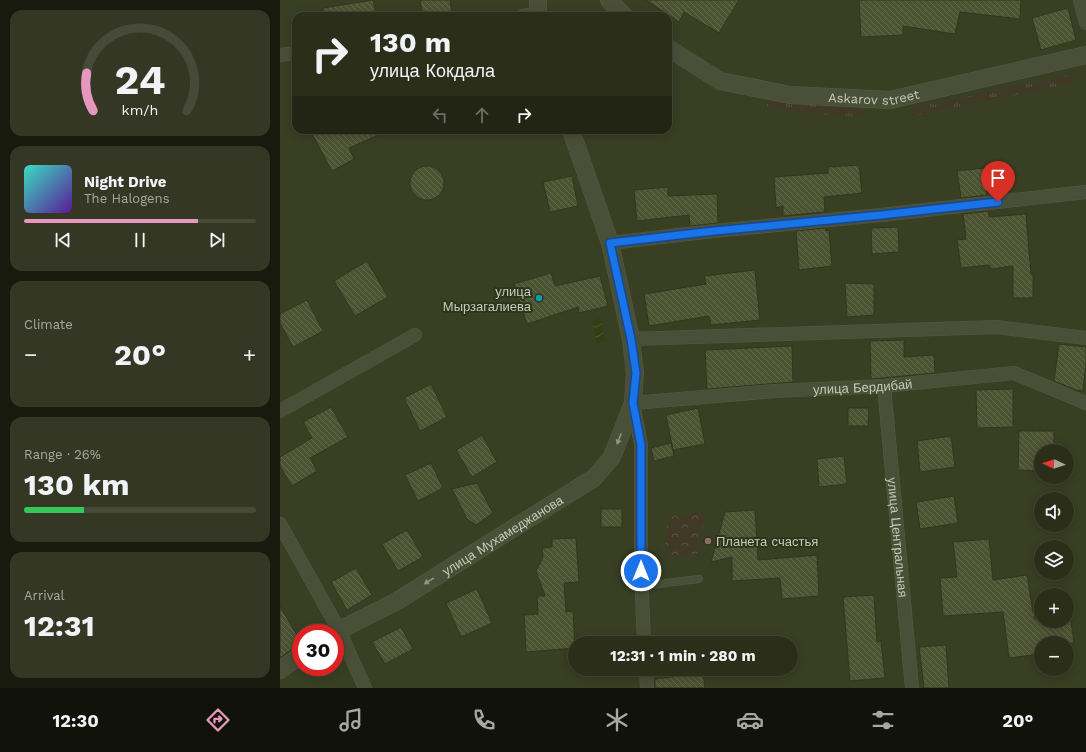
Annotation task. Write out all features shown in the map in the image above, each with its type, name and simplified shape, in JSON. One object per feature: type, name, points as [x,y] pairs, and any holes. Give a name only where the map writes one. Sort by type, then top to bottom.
[{"type":"street","points":[[609,0],[620,12]]},
{"type":"street","points":[[1080,0],[1086,23]]},
{"type":"street","name":"Askarov street","points":[[672,51],[720,81],[790,95],[890,100],[1086,55]]},
{"type":"street","points":[[280,55],[292,53]]},
{"type":"street","name":"улица Мухамеджанова","points":[[344,627],[397,601],[594,478],[612,457],[633,403],[636,373],[631,339],[610,243],[572,134]]},
{"type":"street","points":[[610,243],[1086,192]]},
{"type":"street","points":[[631,339],[996,327],[1086,338]]},
{"type":"street","points":[[280,411],[415,335]]},
{"type":"street","name":"улица Бердибай","points":[[633,403],[774,391],[884,386],[1014,373],[1086,403]]},
{"type":"street","name":"улица Центральная","points":[[884,386],[912,688]]},
{"type":"street","points":[[633,403],[641,445],[641,586],[644,636]]},
{"type":"street","points":[[280,524],[332,624]]},
{"type":"street","points":[[344,647],[365,688]]},
{"type":"street","points":[[280,670],[292,661]]},
{"type":"street","points":[[646,676],[647,688]]},
{"type":"lane","points":[[641,586],[699,579]]},
{"type":"green space","points":[[1073,75],[1074,83],[912,116],[911,108]]},
{"type":"green space","points":[[768,99],[864,110],[863,117],[814,114],[767,106]]},
{"type":"green space","points":[[705,513],[705,522],[699,533],[697,554],[665,556],[667,520],[669,517]]},
{"type":"water","points":[[601,318],[605,341],[596,343],[592,321]]},
{"type":"building","points":[[373,0],[375,12],[323,12],[323,8]]},
{"type":"building","points":[[420,0],[450,0],[452,12],[422,12]]},
{"type":"building","points":[[646,0],[739,0],[719,33],[684,12],[679,22],[672,17],[672,12],[664,12]]},
{"type":"building","points":[[859,0],[1021,0],[1020,19],[960,12],[955,34],[903,26],[903,35],[861,37]]},
{"type":"building","points":[[1068,8],[1076,40],[1041,50],[1032,18]]},
{"type":"building","points":[[312,134],[381,134],[349,148],[354,159],[332,171]]},
{"type":"building","points":[[859,165],[862,193],[824,197],[825,212],[783,216],[783,206],[776,208],[774,177],[828,173],[828,167]]},
{"type":"building","points":[[424,166],[430,166],[439,171],[443,177],[443,189],[439,195],[430,200],[424,200],[415,195],[410,186],[410,180],[415,171]]},
{"type":"building","points":[[984,168],[987,195],[961,198],[957,171]]},
{"type":"building","points":[[572,176],[578,206],[550,212],[543,182]]},
{"type":"building","points":[[668,187],[668,196],[717,194],[718,223],[690,226],[689,215],[637,221],[634,190]]},
{"type":"building","points":[[989,211],[989,217],[1026,214],[1031,274],[1033,274],[1033,298],[1013,298],[1013,266],[992,269],[989,265],[961,268],[957,240],[966,239],[963,214]]},
{"type":"building","points":[[898,227],[899,252],[872,254],[871,228]]},
{"type":"building","points":[[826,228],[826,231],[829,230],[832,266],[799,270],[796,231]]},
{"type":"building","points":[[367,261],[388,297],[355,316],[334,281]]},
{"type":"building","points":[[755,270],[760,320],[711,325],[709,316],[649,326],[644,294],[706,284],[704,276]]},
{"type":"building","points":[[551,273],[555,286],[600,276],[608,306],[579,313],[578,307],[527,324],[514,284]]},
{"type":"building","points":[[845,283],[874,284],[874,315],[847,317]]},
{"type":"building","points":[[307,300],[323,331],[293,347],[280,323],[280,314]]},
{"type":"building","points":[[904,340],[904,357],[934,355],[935,373],[871,379],[870,341]]},
{"type":"building","points":[[1059,344],[1086,347],[1083,391],[1076,390],[1054,381]]},
{"type":"building","points":[[792,346],[793,382],[707,389],[705,350]]},
{"type":"building","points":[[431,384],[447,417],[420,431],[404,398]]},
{"type":"building","points":[[1013,389],[1013,427],[977,428],[976,390]]},
{"type":"building","points":[[331,407],[348,437],[310,458],[317,471],[292,486],[280,466],[280,457],[312,438],[303,422]]},
{"type":"building","points":[[698,408],[705,444],[673,450],[666,415]]},
{"type":"building","points":[[848,408],[869,408],[868,426],[848,426]]},
{"type":"building","points":[[1019,431],[1054,431],[1054,444],[1034,444],[1034,471],[1018,470]]},
{"type":"building","points":[[482,435],[497,462],[472,477],[456,450]]},
{"type":"building","points":[[951,436],[955,467],[920,472],[917,441]]},
{"type":"building","points":[[671,443],[674,456],[654,461],[651,448]]},
{"type":"building","points":[[844,456],[847,484],[819,487],[817,459]]},
{"type":"building","points":[[431,463],[443,488],[418,501],[405,475]]},
{"type":"building","points":[[477,483],[493,513],[476,525],[467,519],[452,489]]},
{"type":"building","points":[[954,496],[958,523],[920,529],[916,502]]},
{"type":"building","points":[[601,509],[622,509],[622,527],[601,527]]},
{"type":"building","points":[[755,510],[758,560],[817,555],[819,596],[782,599],[780,578],[732,581],[732,557],[711,562],[725,512]]},
{"type":"building","points":[[407,530],[423,557],[398,571],[382,544]]},
{"type":"building","points":[[576,538],[579,582],[564,583],[566,612],[573,611],[574,636],[568,636],[568,649],[526,652],[524,615],[538,614],[537,596],[545,596],[536,571],[543,557],[542,548],[552,547],[552,539]]},
{"type":"building","points":[[989,539],[993,580],[1027,575],[1034,612],[1034,628],[1072,628],[1073,636],[1034,636],[1034,655],[1009,658],[1003,612],[943,616],[940,578],[957,577],[953,542]]},
{"type":"building","points":[[356,568],[372,595],[347,610],[331,582]]},
{"type":"building","points":[[477,589],[492,623],[461,637],[446,603]]},
{"type":"building","points":[[874,595],[877,642],[881,641],[885,678],[850,681],[843,597]]},
{"type":"building","points":[[280,606],[292,627],[292,649],[280,658]]},
{"type":"building","points":[[401,627],[413,649],[385,664],[372,642]]},
{"type":"building","points":[[946,645],[949,688],[924,688],[919,647]]},
{"type":"building","points":[[679,676],[703,676],[705,688],[655,688],[655,679]]},
{"type":"place","name":"улица Мырзагалиева","points":[[539,298]]},
{"type":"place","name":"Планета счастья","points":[[708,541]]},
{"type":"route","points":[[641,571],[641,445],[633,403],[636,373],[631,339],[610,243],[998,202]]}]
